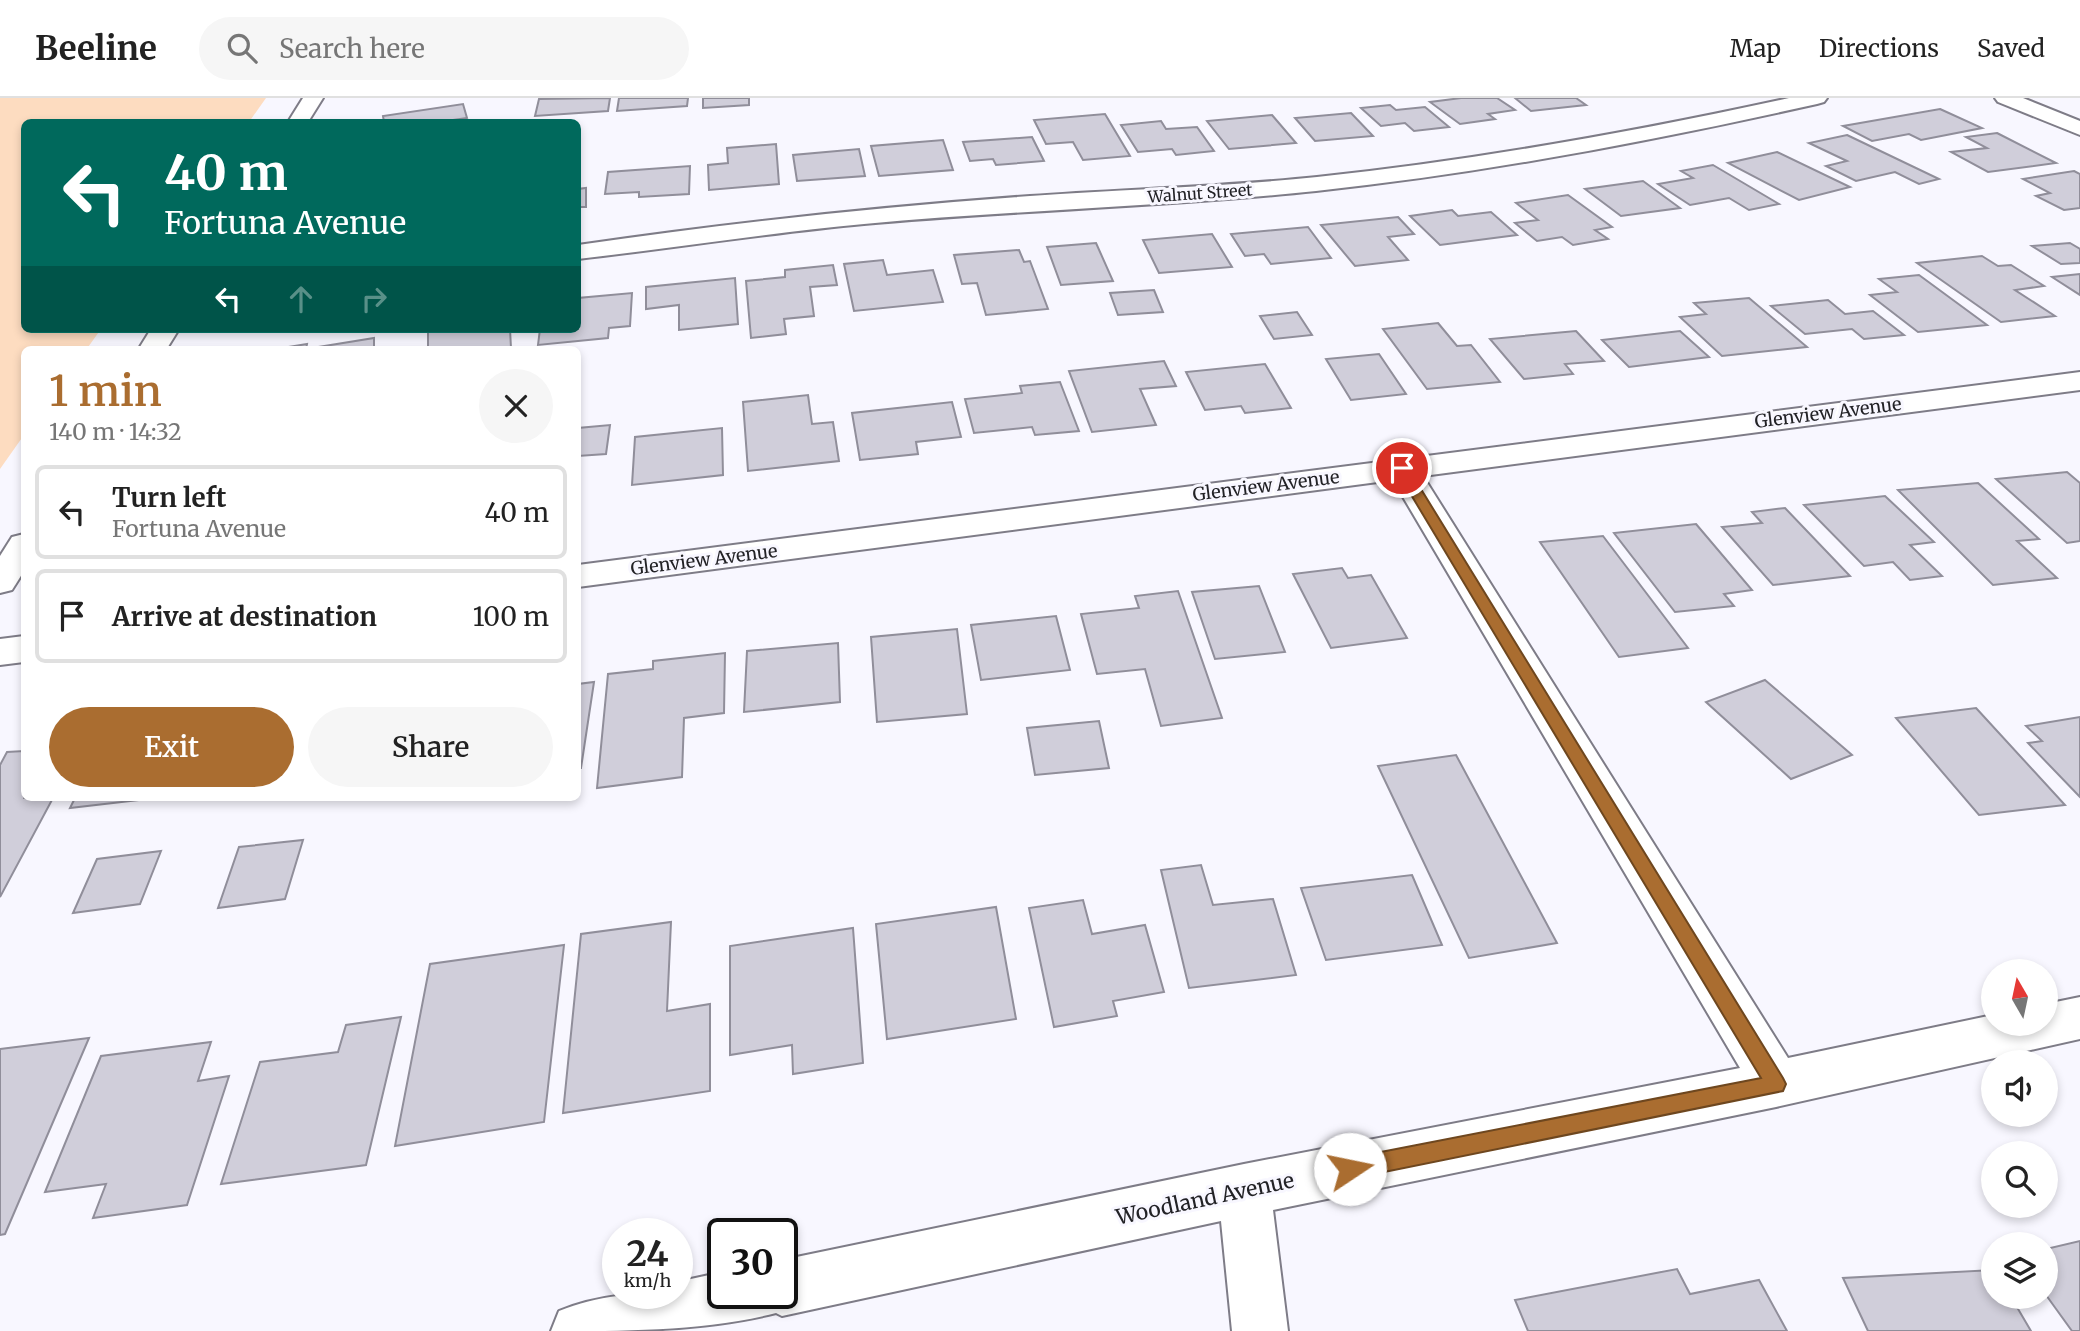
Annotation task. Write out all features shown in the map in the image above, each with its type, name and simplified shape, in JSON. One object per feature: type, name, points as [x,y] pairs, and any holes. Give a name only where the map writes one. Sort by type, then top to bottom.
[{"type":"street","points":[[300,119],[313,98]]},
{"type":"street","name":"Walnut Street","points":[[581,252],[831,221],[1036,203],[1230,192],[1405,174],[1654,134],[1817,98]]},
{"type":"street","points":[[2005,98],[2080,129]]},
{"type":"street","name":"Glenview Avenue","points":[[581,576],[2080,381]]},
{"type":"street","points":[[1402,468],[1776,1084]]},
{"type":"street","points":[[0,582],[21,550]]},
{"type":"street","points":[[0,652],[21,649]]},
{"type":"street","name":"Woodland Avenue","points":[[798,1285],[1244,1190],[1776,1084],[2080,1018]]},
{"type":"street","points":[[1244,1190],[1260,1331]]},
{"type":"street","points":[[579,1331],[707,1304]]},
{"type":"shaded area","points":[[0,98],[266,98],[251,119],[21,119],[21,333],[98,333],[89,346],[21,346],[21,439],[0,469]]},
{"type":"building","points":[[610,98],[608,111],[535,116],[539,99]]},
{"type":"building","points":[[619,98],[688,98],[687,106],[617,111]]},
{"type":"building","points":[[703,98],[749,98],[749,105],[703,108]]},
{"type":"building","points":[[1461,98],[1497,98],[1515,110],[1488,114],[1495,119],[1460,124],[1430,102]]},
{"type":"building","points":[[1515,98],[1576,98],[1586,105],[1531,111]]},
{"type":"building","points":[[463,104],[467,118],[384,119],[383,116]]},
{"type":"building","points":[[1390,105],[1396,110],[1425,107],[1449,127],[1414,131],[1405,123],[1381,126],[1361,108]]},
{"type":"building","points":[[1940,109],[1982,128],[1921,140],[1909,134],[1872,141],[1843,126]]},
{"type":"building","points":[[1351,113],[1373,136],[1315,141],[1295,118]]},
{"type":"building","points":[[1105,114],[1130,156],[1083,160],[1073,142],[1046,144],[1034,120]]},
{"type":"building","points":[[1272,115],[1296,143],[1229,149],[1207,121]]},
{"type":"building","points":[[1161,121],[1166,129],[1197,127],[1214,151],[1176,155],[1172,149],[1138,152],[1121,125]]},
{"type":"building","points":[[1997,133],[2056,163],[1988,172],[1951,152],[1987,148],[1966,137]]},
{"type":"building","points":[[1847,135],[1939,179],[1919,184],[1895,172],[1856,181],[1826,166],[1847,161],[1809,143]]},
{"type":"building","points":[[1032,137],[1044,161],[996,165],[993,159],[970,161],[963,142]]},
{"type":"building","points":[[943,140],[953,170],[879,176],[871,146]]},
{"type":"building","points":[[776,144],[779,184],[709,190],[708,165],[728,163],[727,148]]},
{"type":"building","points":[[859,149],[865,176],[797,181],[793,155]]},
{"type":"building","points":[[1777,152],[1850,187],[1799,200],[1728,163]]},
{"type":"building","points":[[1713,165],[1779,204],[1749,210],[1729,198],[1690,205],[1658,184],[1693,178],[1681,171]]},
{"type":"building","points":[[690,166],[689,194],[639,197],[639,192],[605,194],[608,172]]},
{"type":"building","points":[[2074,171],[2080,174],[2080,208],[2064,210],[2036,196],[2050,193],[2023,179]]},
{"type":"building","points":[[1643,181],[1680,208],[1621,216],[1585,189]]},
{"type":"building","points":[[586,188],[586,207],[581,207],[581,189]]},
{"type":"building","points":[[1568,195],[1612,227],[1595,230],[1608,239],[1573,245],[1562,237],[1537,241],[1515,223],[1538,220],[1516,203]]},
{"type":"building","points":[[1452,210],[1458,216],[1491,212],[1517,235],[1440,245],[1410,216]]},
{"type":"building","points":[[1398,217],[1414,234],[1388,237],[1408,260],[1355,266],[1321,225]]},
{"type":"building","points":[[1308,227],[1331,258],[1271,264],[1264,254],[1245,256],[1231,234]]},
{"type":"building","points":[[1212,234],[1232,267],[1159,273],[1143,240]]},
{"type":"building","points":[[1096,243],[1113,281],[1061,285],[1047,247]]},
{"type":"building","points":[[2070,243],[2080,249],[2080,263],[2061,264],[2032,246]]},
{"type":"building","points":[[1019,250],[1024,262],[1030,261],[1048,309],[986,315],[977,283],[962,284],[954,255]]},
{"type":"building","points":[[1982,256],[1998,266],[2011,265],[2044,286],[2015,290],[2055,316],[2001,322],[1917,263]]},
{"type":"building","points":[[883,260],[887,275],[933,270],[943,302],[854,311],[844,264]]},
{"type":"building","points":[[833,265],[837,285],[810,287],[814,316],[784,319],[786,334],[751,338],[746,281],[785,277],[785,270]]},
{"type":"building","points":[[2080,274],[2080,295],[2052,277]]},
{"type":"building","points":[[1919,275],[1987,325],[1918,332],[1870,295],[1897,292],[1879,279]]},
{"type":"building","points":[[735,278],[738,324],[679,330],[679,305],[646,309],[646,287]]},
{"type":"building","points":[[1154,290],[1163,312],[1118,315],[1110,293]]},
{"type":"building","points":[[632,293],[630,326],[609,328],[608,338],[538,345],[540,333],[581,333],[581,298]]},
{"type":"building","points":[[1749,298],[1807,347],[1722,356],[1680,317],[1706,314],[1694,303]]},
{"type":"building","points":[[1828,300],[1845,314],[1873,311],[1904,335],[1864,339],[1852,329],[1805,334],[1771,306]]},
{"type":"building","points":[[1297,312],[1312,335],[1274,339],[1260,316]]},
{"type":"building","points":[[1438,323],[1457,346],[1471,345],[1500,382],[1427,389],[1383,329]]},
{"type":"building","points":[[1576,331],[1604,361],[1565,364],[1573,374],[1524,379],[1490,339]]},
{"type":"building","points":[[1680,331],[1709,357],[1629,367],[1602,340]]},
{"type":"building","points":[[428,333],[510,333],[511,346],[428,346]]},
{"type":"building","points":[[374,338],[374,346],[325,346]]},
{"type":"building","points":[[1379,354],[1406,394],[1351,400],[1326,359]]},
{"type":"building","points":[[1164,361],[1176,386],[1140,389],[1156,425],[1092,432],[1069,371]]},
{"type":"building","points":[[1265,364],[1291,408],[1245,413],[1241,406],[1205,410],[1186,372]]},
{"type":"building","points":[[1060,382],[1079,431],[1035,435],[1032,427],[974,433],[965,399],[1022,393],[1020,386]]},
{"type":"building","points":[[808,395],[812,424],[833,422],[839,461],[748,471],[743,402]]},
{"type":"building","points":[[952,402],[961,437],[916,442],[918,454],[860,460],[852,413]]},
{"type":"building","points":[[610,425],[606,454],[581,456],[581,428]]},
{"type":"building","points":[[722,428],[723,475],[632,485],[635,437]]},
{"type":"building","points":[[2067,472],[2080,483],[2080,541],[2067,543],[1996,479]]},
{"type":"building","points":[[1978,483],[2039,539],[2017,541],[2057,578],[1993,585],[1898,490]]},
{"type":"building","points":[[1885,496],[1934,542],[1910,545],[1942,576],[1910,580],[1893,562],[1864,566],[1804,505]]},
{"type":"building","points":[[1785,508],[1850,576],[1773,585],[1722,527],[1762,523],[1752,512]]},
{"type":"building","points":[[1696,524],[1752,590],[1724,594],[1734,606],[1675,612],[1614,533]]},
{"type":"building","points":[[1603,536],[1688,648],[1619,657],[1540,542]]},
{"type":"building","points":[[1342,568],[1348,578],[1371,575],[1407,638],[1331,648],[1293,574]]},
{"type":"building","points":[[1259,586],[1285,652],[1215,659],[1192,592]]},
{"type":"building","points":[[1178,591],[1222,718],[1161,726],[1145,669],[1097,674],[1081,614],[1139,608],[1135,596]]},
{"type":"building","points":[[1056,616],[1070,670],[981,680],[971,625]]},
{"type":"building","points":[[957,629],[967,714],[877,722],[871,637]]},
{"type":"building","points":[[838,643],[840,702],[744,712],[747,651]]},
{"type":"building","points":[[725,653],[724,713],[684,718],[682,777],[597,788],[608,674],[653,669],[653,661]]},
{"type":"building","points":[[1765,680],[1852,755],[1791,779],[1706,702]]},
{"type":"building","points":[[594,682],[581,768],[581,684]]},
{"type":"building","points":[[1976,708],[2065,805],[1979,815],[1896,718]]},
{"type":"building","points":[[2080,717],[2080,797],[2028,743],[2042,741],[2026,726]]},
{"type":"building","points":[[1099,721],[1109,768],[1035,775],[1027,728]]},
{"type":"building","points":[[21,751],[21,801],[51,801],[0,897],[0,765],[7,752]]},
{"type":"building","points":[[1456,755],[1557,943],[1469,958],[1378,766]]},
{"type":"building","points":[[74,801],[130,801],[70,808]]},
{"type":"building","points":[[303,840],[285,899],[218,908],[239,847]]},
{"type":"building","points":[[161,851],[140,904],[73,913],[97,859]]},
{"type":"building","points":[[1201,865],[1213,905],[1273,899],[1296,975],[1189,988],[1161,870]]},
{"type":"building","points":[[1412,875],[1442,945],[1326,960],[1301,888]]},
{"type":"building","points":[[1083,900],[1092,934],[1145,925],[1164,992],[1113,1001],[1117,1016],[1054,1027],[1029,908]]},
{"type":"building","points":[[996,907],[1016,1019],[887,1039],[876,924]]},
{"type":"building","points":[[671,922],[667,1011],[710,1004],[710,1091],[563,1113],[581,934]]},
{"type":"building","points":[[853,928],[863,1063],[793,1074],[792,1045],[730,1055],[730,946]]},
{"type":"building","points":[[564,945],[544,1122],[395,1146],[430,964]]},
{"type":"building","points":[[401,1017],[366,1165],[221,1184],[260,1062],[338,1052],[346,1025]]},
{"type":"building","points":[[89,1038],[5,1234],[0,1235],[0,1049]]},
{"type":"building","points":[[211,1042],[198,1081],[229,1076],[187,1205],[93,1218],[106,1184],[45,1192],[101,1056]]},
{"type":"building","points":[[2080,1241],[2080,1331],[2072,1331],[2056,1309],[2058,1246]]},
{"type":"building","points":[[1677,1269],[1690,1294],[1759,1280],[1787,1331],[1528,1331],[1515,1300]]},
{"type":"building","points":[[1981,1271],[1981,1309],[2018,1309],[2031,1331],[1868,1331],[1843,1278]]},
{"type":"route","points":[[1350,1169],[1776,1084],[1402,468]]}]
